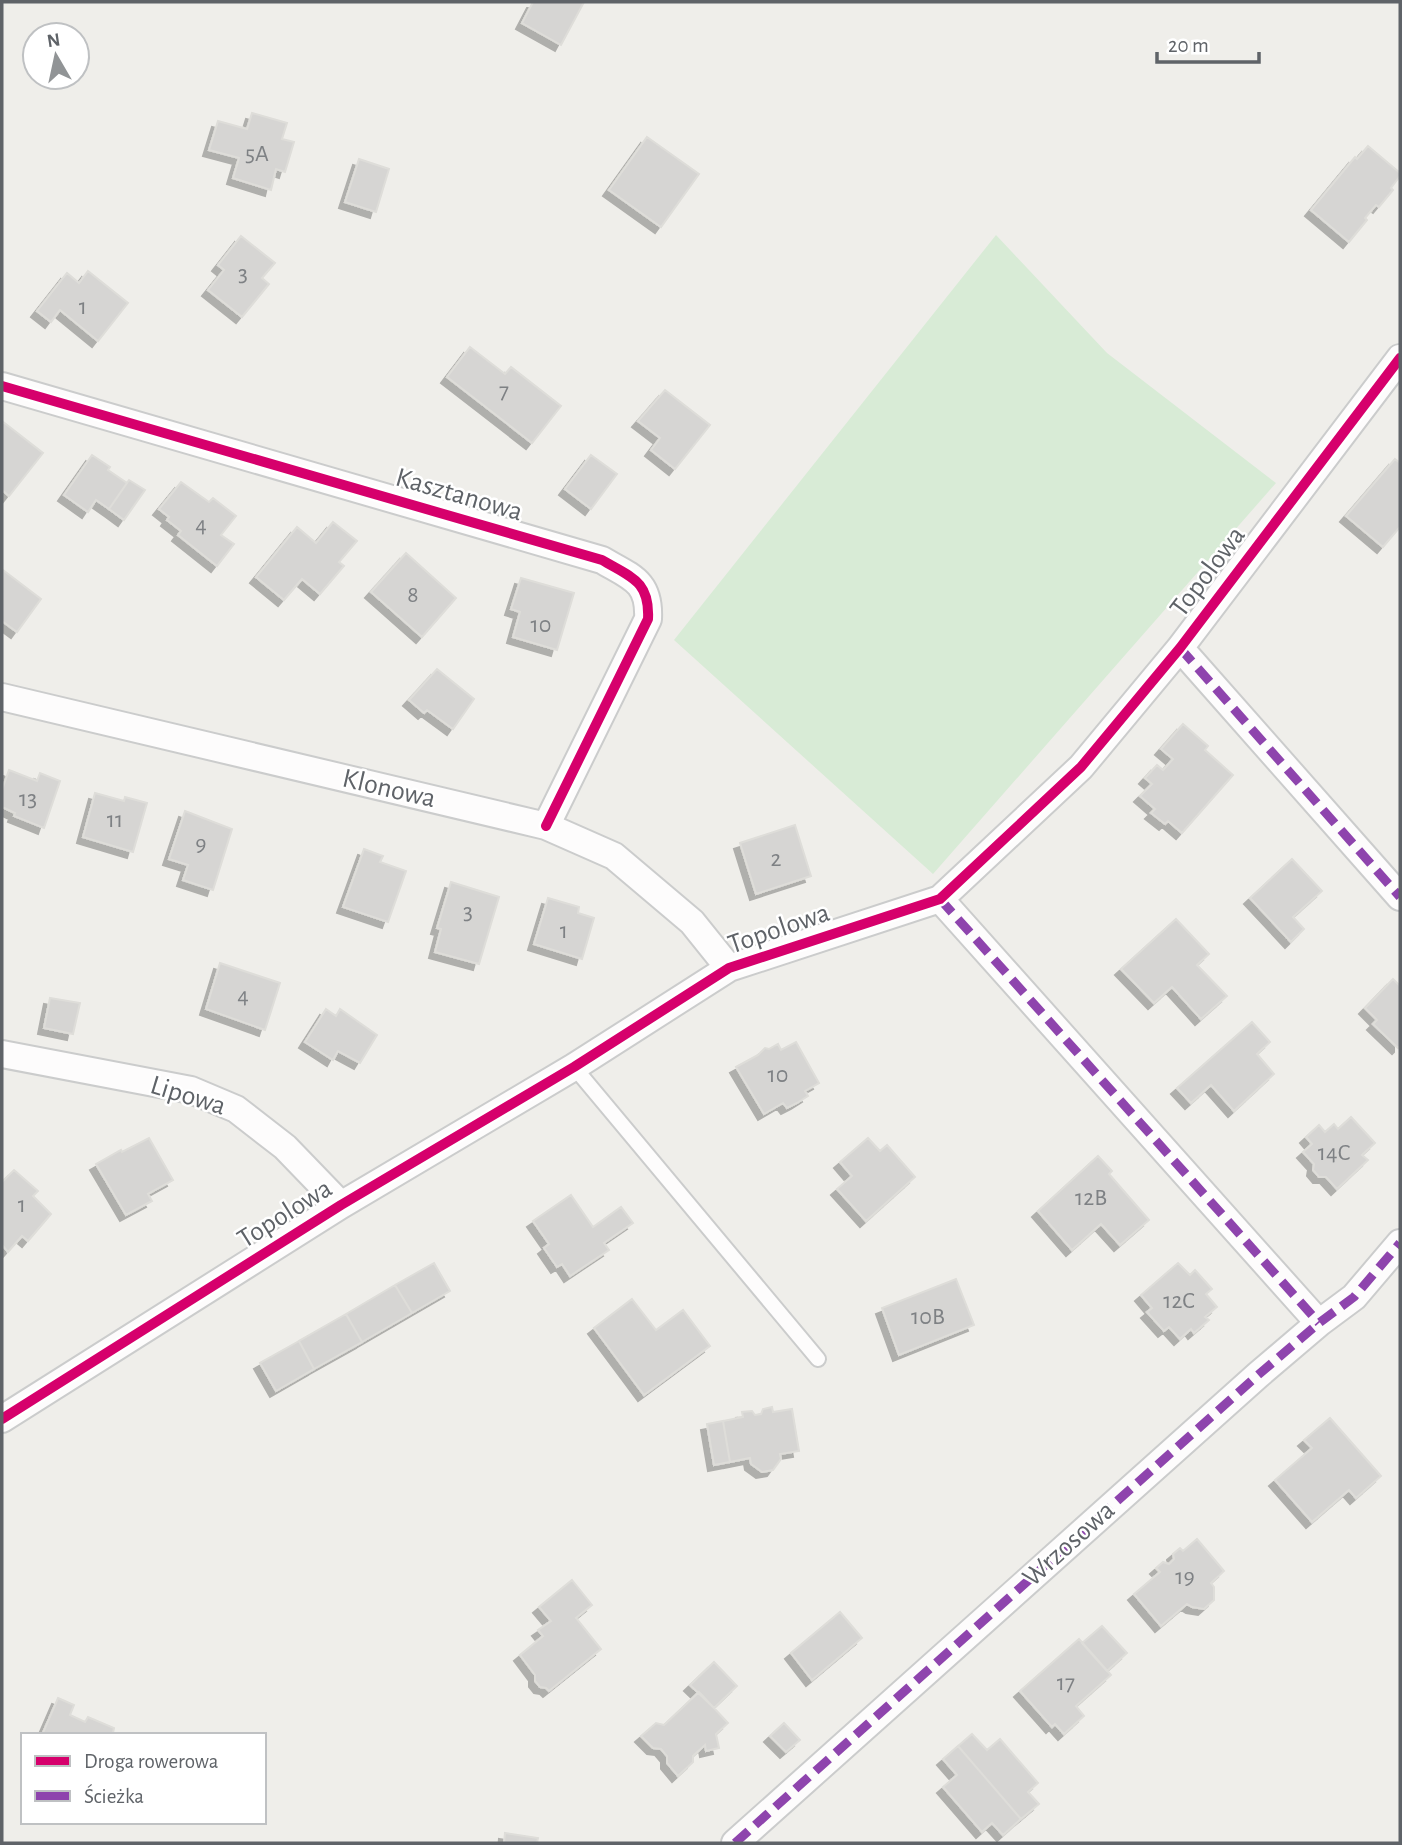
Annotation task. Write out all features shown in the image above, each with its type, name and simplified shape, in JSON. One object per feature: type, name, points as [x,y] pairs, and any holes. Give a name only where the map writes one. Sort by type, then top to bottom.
[{"type":"street","name":"Topolowa","points":[[2,1419],[341,1205],[574,1067],[729,968],[940,899],[1081,767],[1180,648],[1400,358]]},
{"type":"street","name":"Kasztanowa","points":[[2,386],[602,560],[638,581],[649,601],[648,619],[546,826]]},
{"type":"street","points":[[1180,648],[1400,897]]},
{"type":"street","name":"Klonowa","points":[[2,697],[546,826],[614,856],[692,922],[729,968]]},
{"type":"street","points":[[940,899],[1319,1323]]},
{"type":"street","name":"Lipowa","points":[[2,1054],[191,1090],[236,1109],[285,1147],[341,1205]]},
{"type":"street","name":"Wrzosowa","points":[[735,1843],[1319,1323],[1354,1297],[1400,1243]]},
{"type":"lane","points":[[574,1067],[818,1359]]},
{"type":"green space","points":[[996,235],[1107,353],[1276,483],[933,874],[674,640]]},
{"type":"building","points":[[533,2],[584,2],[561,45],[522,23]]},
{"type":"building","points":[[252,113],[287,123],[282,139],[294,142],[285,172],[276,169],[271,190],[233,178],[239,158],[209,150],[218,121],[247,129]]},
{"type":"building","points":[[647,137],[699,174],[661,227],[609,190]]},
{"type":"building","points":[[1368,146],[1400,173],[1400,176],[1391,188],[1393,190],[1379,207],[1376,205],[1365,218],[1367,220],[1349,242],[1311,210],[1355,157],[1357,159]]},
{"type":"building","points":[[359,159],[389,169],[376,212],[345,202]]},
{"type":"building","points":[[241,236],[275,263],[262,278],[269,284],[242,317],[208,290],[224,270],[218,265]]},
{"type":"building","points":[[88,271],[128,303],[98,341],[60,310],[51,322],[37,311],[67,273],[79,283]]},
{"type":"building","points":[[470,347],[505,374],[511,367],[561,406],[532,443],[447,377]]},
{"type":"building","points":[[665,390],[710,425],[675,469],[651,450],[660,438],[638,421]]},
{"type":"building","points":[[2,421],[43,453],[9,496],[2,490]]},
{"type":"building","points":[[92,455],[127,483],[109,509],[96,500],[88,512],[64,495]]},
{"type":"building","points":[[591,455],[617,474],[591,509],[565,489]]},
{"type":"building","points":[[1395,459],[1400,463],[1400,527],[1383,547],[1346,516]]},
{"type":"building","points":[[129,480],[145,490],[124,520],[109,509]]},
{"type":"building","points":[[181,482],[209,502],[213,498],[236,516],[221,535],[234,544],[217,566],[178,535],[181,531],[167,520],[169,517],[159,509]]},
{"type":"building","points":[[333,522],[357,541],[339,562],[344,566],[320,594],[302,579],[284,600],[256,577],[297,527],[316,543]]},
{"type":"building","points":[[406,553],[456,598],[422,637],[371,592]]},
{"type":"building","points":[[3,570],[41,599],[17,632],[2,621]]},
{"type":"building","points":[[521,578],[574,593],[557,650],[513,637],[520,612],[511,609]]},
{"type":"building","points":[[437,669],[474,699],[453,729],[427,710],[424,713],[409,700]]},
{"type":"building","points":[[1183,724],[1208,746],[1205,750],[1233,775],[1182,833],[1168,821],[1165,824],[1151,813],[1155,809],[1140,796],[1152,784],[1145,778],[1157,765],[1163,770],[1173,759],[1161,749]]},
{"type":"building","points":[[9,770],[37,781],[40,773],[60,781],[44,828],[14,816],[15,813],[2,807],[2,790]]},
{"type":"building","points":[[95,793],[124,801],[125,797],[147,803],[133,852],[83,837]]},
{"type":"building","points":[[185,811],[232,829],[213,890],[183,880],[188,865],[169,859]]},
{"type":"building","points":[[795,825],[811,876],[756,894],[740,843]]},
{"type":"building","points":[[364,849],[383,856],[380,862],[406,871],[388,922],[343,907]]},
{"type":"building","points":[[1292,859],[1322,891],[1293,917],[1304,929],[1291,942],[1250,898]]},
{"type":"building","points":[[451,882],[499,897],[479,964],[435,952],[441,929],[437,928]]},
{"type":"building","points":[[548,898],[579,907],[578,913],[594,918],[582,959],[534,944]]},
{"type":"building","points":[[1176,919],[1209,954],[1197,965],[1227,996],[1201,1019],[1172,987],[1154,1003],[1121,969]]},
{"type":"building","points":[[220,963],[280,983],[265,1030],[206,1009]]},
{"type":"building","points":[[1393,979],[1400,986],[1398,1048],[1373,1024],[1377,1020],[1365,1008]]},
{"type":"building","points":[[50,998],[80,1003],[73,1034],[44,1028]]},
{"type":"building","points":[[326,1009],[336,1016],[340,1009],[377,1035],[360,1063],[338,1051],[333,1060],[305,1042]]},
{"type":"building","points":[[1252,1022],[1270,1042],[1257,1054],[1274,1074],[1234,1111],[1211,1085],[1191,1103],[1177,1088]]},
{"type":"building","points":[[796,1042],[819,1083],[805,1091],[808,1096],[797,1103],[787,1108],[783,1103],[764,1114],[736,1067],[765,1048],[769,1049],[778,1044],[781,1050]]},
{"type":"building","points":[[1351,1117],[1375,1143],[1362,1155],[1368,1160],[1337,1189],[1326,1177],[1319,1177],[1313,1170],[1314,1164],[1303,1152],[1312,1144],[1306,1137],[1319,1125],[1325,1132],[1334,1124],[1338,1129]]},
{"type":"building","points":[[149,1138],[173,1180],[148,1194],[152,1201],[126,1215],[96,1164]]},
{"type":"building","points":[[868,1138],[880,1151],[887,1145],[915,1177],[866,1221],[837,1189],[852,1176],[840,1162]]},
{"type":"building","points":[[1098,1156],[1112,1171],[1109,1174],[1149,1220],[1120,1245],[1101,1224],[1072,1250],[1038,1211]]},
{"type":"building","points":[[14,1170],[38,1191],[33,1196],[51,1214],[28,1241],[22,1236],[8,1252],[2,1245],[2,1182]]},
{"type":"building","points":[[571,1195],[593,1227],[621,1207],[633,1223],[604,1243],[609,1250],[570,1276],[562,1264],[557,1267],[544,1248],[549,1244],[533,1221]]},
{"type":"building","points":[[434,1263],[450,1291],[412,1313],[395,1285]]},
{"type":"building","points":[[1178,1263],[1190,1275],[1195,1270],[1212,1289],[1206,1294],[1217,1307],[1205,1317],[1209,1320],[1194,1333],[1191,1329],[1180,1339],[1169,1327],[1164,1331],[1147,1312],[1152,1308],[1141,1295]]},
{"type":"building","points":[[956,1279],[974,1325],[899,1355],[882,1308]]},
{"type":"building","points":[[395,1285],[412,1313],[362,1342],[346,1314]]},
{"type":"building","points":[[632,1299],[656,1330],[683,1310],[710,1346],[644,1395],[594,1328]]},
{"type":"building","points":[[346,1314],[362,1342],[314,1369],[299,1341]]},
{"type":"building","points":[[299,1341],[314,1369],[276,1391],[260,1363]]},
{"type":"building","points":[[772,1407],[773,1412],[792,1409],[799,1451],[780,1454],[781,1459],[773,1470],[762,1472],[751,1464],[750,1458],[730,1462],[723,1421],[743,1417],[742,1412],[761,1414],[763,1409]]},
{"type":"building","points":[[1330,1418],[1381,1476],[1356,1498],[1349,1490],[1312,1522],[1275,1480],[1312,1448],[1304,1440]]},
{"type":"building","points":[[723,1421],[730,1462],[714,1465],[707,1424]]},
{"type":"building","points":[[1197,1539],[1224,1571],[1211,1583],[1214,1587],[1214,1600],[1204,1609],[1187,1604],[1161,1626],[1134,1594],[1160,1572],[1156,1568],[1163,1562],[1169,1564],[1174,1559],[1173,1554],[1180,1548],[1183,1551]]},
{"type":"building","points":[[572,1580],[592,1605],[576,1618],[601,1649],[549,1691],[535,1681],[535,1675],[520,1655],[543,1636],[538,1630],[551,1621],[539,1607]]},
{"type":"building","points":[[840,1612],[862,1638],[812,1680],[791,1653]]},
{"type":"building","points":[[1102,1626],[1127,1653],[1107,1671],[1082,1643]]},
{"type":"building","points":[[1079,1639],[1111,1675],[1076,1706],[1084,1716],[1064,1734],[1055,1724],[1052,1727],[1020,1691]]},
{"type":"building","points":[[714,1662],[737,1686],[714,1708],[690,1685]]},
{"type":"building","points":[[699,1692],[728,1723],[716,1734],[719,1748],[706,1751],[705,1745],[693,1756],[693,1762],[678,1776],[667,1763],[667,1756],[661,1749],[653,1748],[641,1736],[656,1723],[664,1725]]},
{"type":"building","points":[[58,1698],[74,1705],[70,1715],[85,1722],[88,1717],[114,1728],[113,1733],[43,1733]]},
{"type":"building","points":[[784,1723],[800,1740],[786,1752],[770,1736]]},
{"type":"building","points":[[972,1734],[987,1750],[1000,1739],[1038,1783],[1028,1792],[1039,1804],[1021,1819],[958,1746]]},
{"type":"building","points":[[958,1746],[1021,1819],[1003,1835],[992,1823],[982,1832],[943,1787],[957,1775],[943,1759]]},
{"type":"building","points":[[505,1833],[538,1838],[537,1843],[504,1843]]},
{"type":"marked path","points":[[1180,648],[1400,897]]},
{"type":"marked path","points":[[940,899],[1319,1323]]},
{"type":"marked path","points":[[735,1843],[1258,1375],[1354,1297],[1400,1243]]},
{"type":"cycle path","points":[[2,1419],[341,1205],[574,1067],[729,968],[940,899],[1081,767],[1180,648],[1400,358]]},
{"type":"cycle path","points":[[2,386],[602,560],[630,576],[646,596],[648,619],[546,826]]}]
